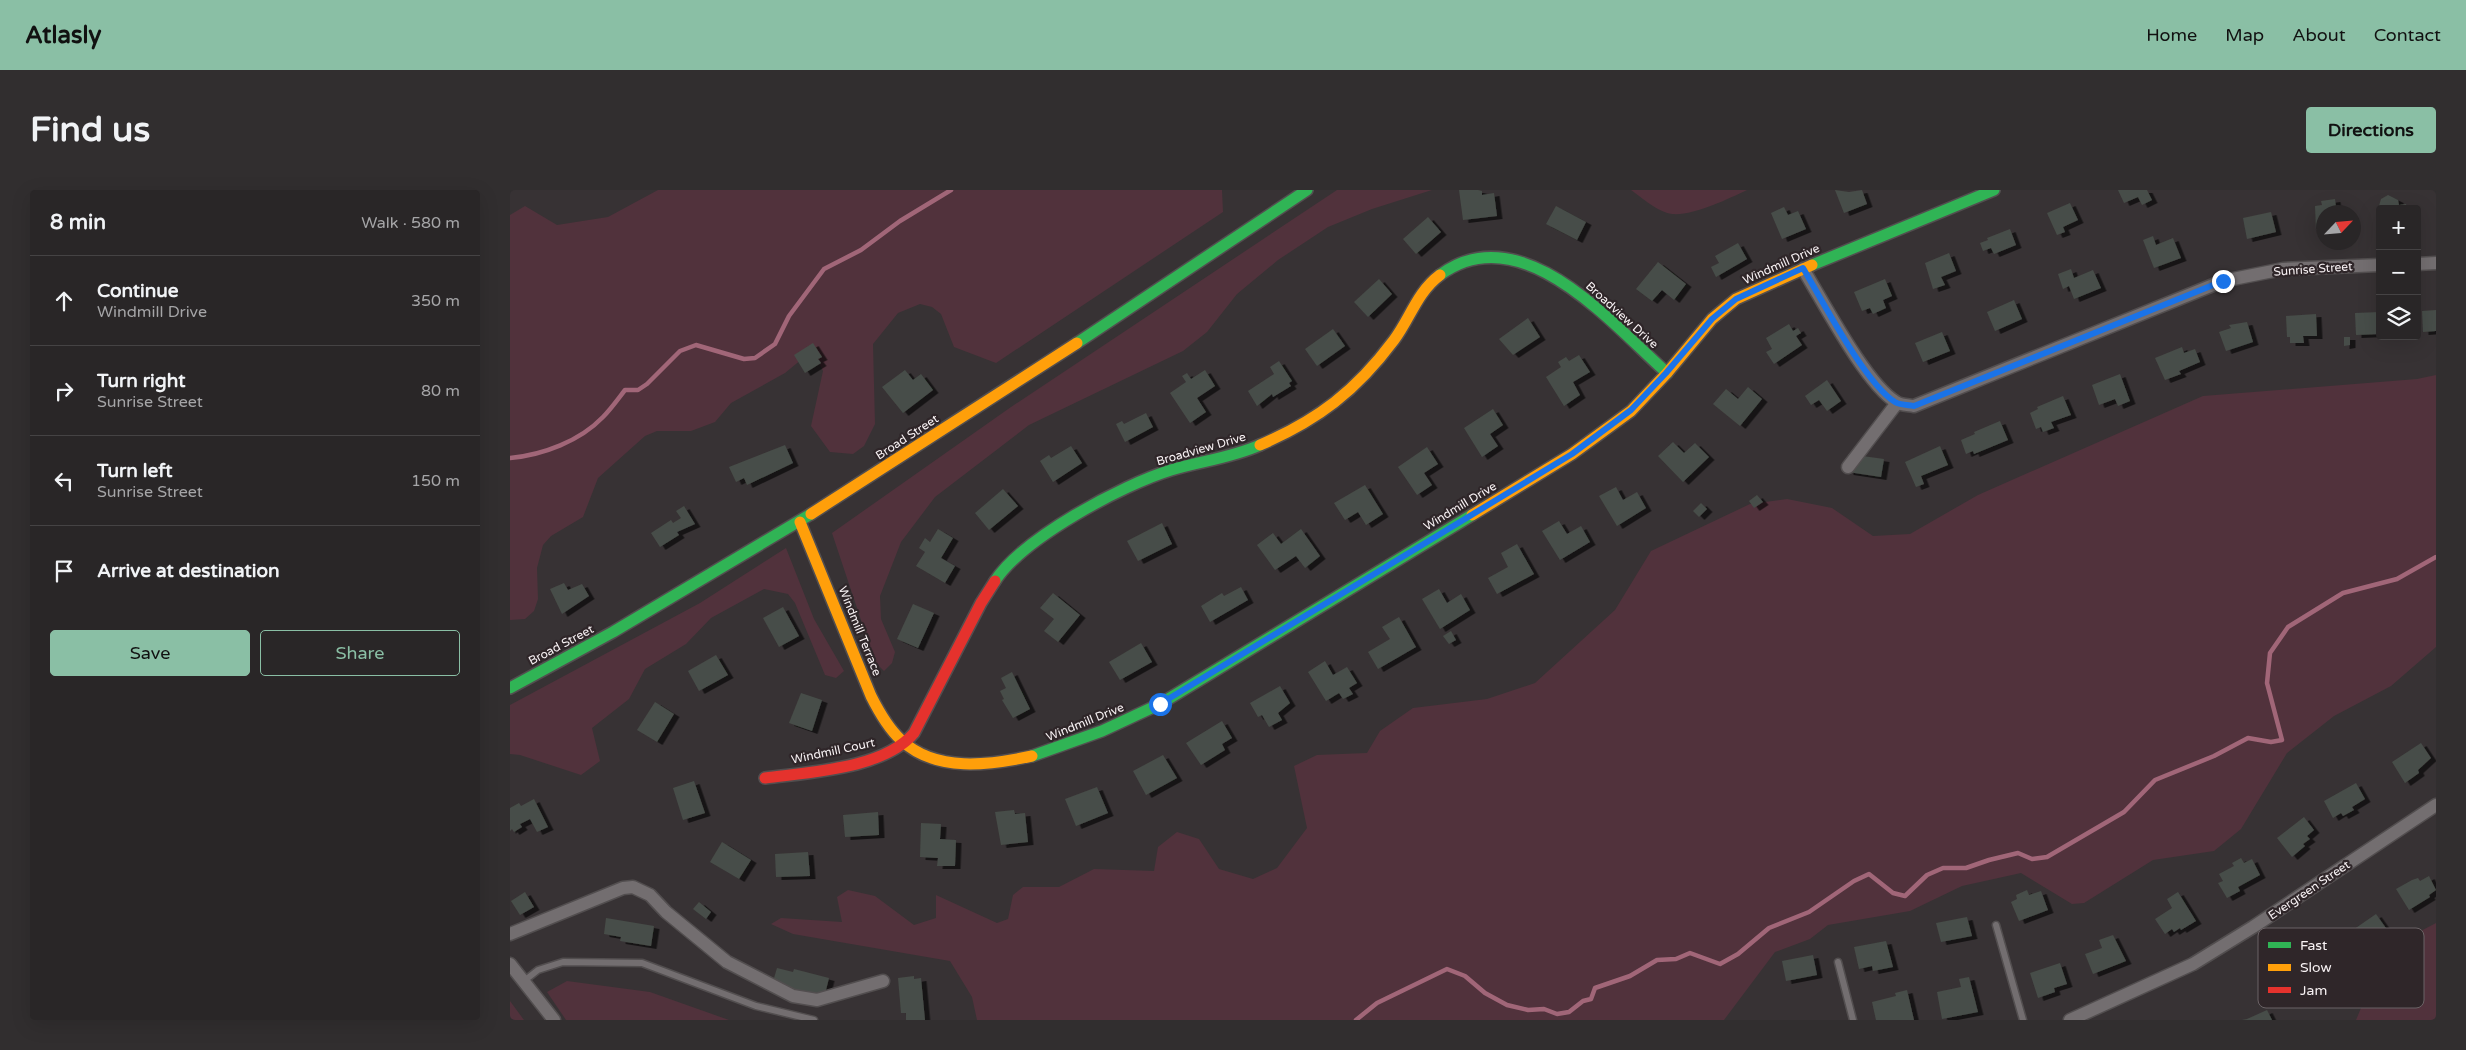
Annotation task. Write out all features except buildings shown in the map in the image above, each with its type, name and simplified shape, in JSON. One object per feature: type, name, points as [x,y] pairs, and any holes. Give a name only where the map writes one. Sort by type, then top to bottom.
[{"type":"street","name":"Broad Street","points":[[510,688],[613,633],[800,522],[1307,190]]},
{"type":"street","name":"Windmill Drive","points":[[905,744],[921,754],[957,764],[1003,764],[1060,748],[1160,704],[1572,454],[1631,410],[1666,373],[1712,319],[1736,299],[1803,268],[1994,190]]},
{"type":"street","name":"Broadview Drive","points":[[905,744],[914,732],[981,604],[999,575],[1025,549],[1109,494],[1170,470],[1238,455],[1293,431],[1328,409],[1361,379],[1396,339],[1415,303],[1429,283],[1448,269],[1475,258],[1495,257],[1527,263],[1575,290],[1666,373]]},
{"type":"street","points":[[2421,264],[2436,263]]},
{"type":"street","name":"Sunrise Street","points":[[1897,403],[1914,406],[2223,281],[2283,269],[2376,265]]},
{"type":"street","points":[[1803,268],[1856,356],[1883,392],[1897,403],[1848,467]]},
{"type":"street","name":"Windmill Terrace","points":[[800,522],[871,696],[886,723],[905,744]]},
{"type":"street","name":"Windmill Court","points":[[765,778],[834,768],[885,754],[905,744]]},
{"type":"street","name":"Evergreen Street","points":[[2070,1020],[2193,964],[2253,927],[2436,805]]},
{"type":"street","points":[[510,934],[623,888],[633,887],[650,895],[666,912],[727,962],[793,996],[818,1000],[884,981]]},
{"type":"street","points":[[510,964],[554,1020]]},
{"type":"lane","points":[[1996,925],[2023,1020]]},
{"type":"lane","points":[[524,980],[538,970],[563,962],[642,963],[756,1006],[814,1020]]},
{"type":"lane","points":[[1838,962],[1853,1020]]},
{"type":"shaded area","points":[[658,190],[1222,190],[1223,212],[996,363],[954,347],[941,314],[932,307],[920,304],[898,313],[873,344],[875,424],[864,446],[853,454],[830,452],[811,426],[823,371],[813,350],[785,373],[731,403],[715,422],[691,431],[657,431],[645,436],[598,478],[583,517],[551,536],[543,545],[537,568],[538,599],[534,611],[525,619],[510,620],[510,215],[525,206],[557,225],[608,217]]},
{"type":"shaded area","points":[[1337,190],[1432,190],[1372,209],[1328,227],[1278,260],[1237,294],[1207,332],[1183,351],[1029,425],[935,497],[901,542],[880,596],[881,619],[895,652],[892,663],[884,671],[875,662],[832,533],[1011,407]]},
{"type":"shaded area","points":[[1631,190],[1747,190],[1700,210],[1672,214],[1656,208]]},
{"type":"shaded area","points":[[2436,375],[2436,647],[2391,686],[2334,716],[2287,753],[2241,829],[2214,851],[2153,860],[2084,903],[2072,904],[2021,873],[1962,886],[1910,911],[1828,925],[1810,939],[1775,952],[1724,1020],[977,1020],[972,997],[950,961],[793,934],[771,924],[781,918],[842,922],[837,897],[848,890],[875,896],[914,925],[936,918],[936,895],[997,923],[1008,919],[1013,895],[1023,887],[1059,887],[1094,869],[1154,871],[1158,847],[1177,832],[1199,839],[1219,869],[1253,879],[1277,868],[1307,828],[1294,766],[1317,755],[1367,753],[1380,731],[1413,708],[1487,699],[1535,683],[1615,610],[1651,551],[1750,504],[1787,499],[1832,508],[1873,536],[1910,534],[1978,495],[2203,396],[2417,379]]},
{"type":"shaded area","points":[[786,548],[814,619],[844,671],[836,678],[825,675],[795,603],[788,594],[764,589],[711,618],[686,644],[645,669],[629,699],[592,728],[600,761],[581,775],[520,755],[510,754],[510,705],[700,603]]},
{"type":"shaded area","points":[[2436,923],[2436,1020],[2356,1020],[2361,1008],[2424,1008],[2424,929]]},
{"type":"shaded area","points":[[567,981],[650,992],[729,1020],[566,1020],[547,992]]},
{"type":"shaded area","points":[[510,1001],[524,1020],[510,1020]]},
{"type":"waterway","points":[[510,458],[535,454],[572,440],[594,426],[625,390],[638,390],[647,384],[680,351],[696,345],[744,359],[755,358],[775,344],[789,316],[824,269],[861,250],[900,221],[951,190]]},
{"type":"waterway","points":[[1356,1020],[1377,1003],[1447,969],[1465,976],[1485,993],[1507,1005],[1528,1010],[1544,1009],[1557,1014],[1569,1012],[1583,1001],[1591,999],[1595,988],[1630,976],[1657,960],[1676,959],[1690,953],[1720,964],[1738,954],[1769,928],[1809,912],[1854,881],[1869,874],[1893,893],[1905,896],[1927,875],[1943,868],[1966,868],[2018,853],[2032,859],[2047,857],[2124,812],[2155,780],[2214,756],[2248,738],[2271,742],[2282,740],[2267,683],[2270,653],[2288,627],[2343,593],[2397,579],[2436,557]]},
{"type":"traffic: fast","points":[[1077,343],[1307,190]]},
{"type":"traffic: fast","points":[[1812,265],[1994,190]]},
{"type":"traffic: fast","points":[[1440,275],[1471,260],[1502,258],[1533,266],[1563,283],[1592,304],[1667,373]]},
{"type":"traffic: fast","points":[[995,581],[1009,564],[1027,548],[1050,531],[1101,500],[1171,470],[1227,456],[1260,445]]},
{"type":"traffic: fast","points":[[510,688],[613,632],[811,514]]},
{"type":"traffic: fast","points":[[1032,756],[1102,731],[1160,704],[1472,515]]},
{"type":"traffic: slow","points":[[1472,515],[1572,454],[1631,411],[1667,373],[1712,319],[1736,299],[1812,265]]},
{"type":"traffic: slow","points":[[1260,445],[1318,414],[1350,389],[1380,358],[1400,332],[1425,289],[1440,275]]},
{"type":"traffic: slow","points":[[811,514],[1077,343]]},
{"type":"traffic: slow","points":[[800,522],[871,696],[884,720],[896,735],[915,751],[930,758],[947,762],[981,764],[1032,756]]},
{"type":"traffic: jam","points":[[765,778],[845,767],[884,754],[901,745],[914,733],[981,603],[995,581]]},
{"type":"route","points":[[1160,704],[1572,454],[1631,410],[1666,373],[1712,319],[1736,299],[1803,268],[1856,356],[1883,392],[1897,403],[1914,406],[2153,311],[2223,281]]}]
